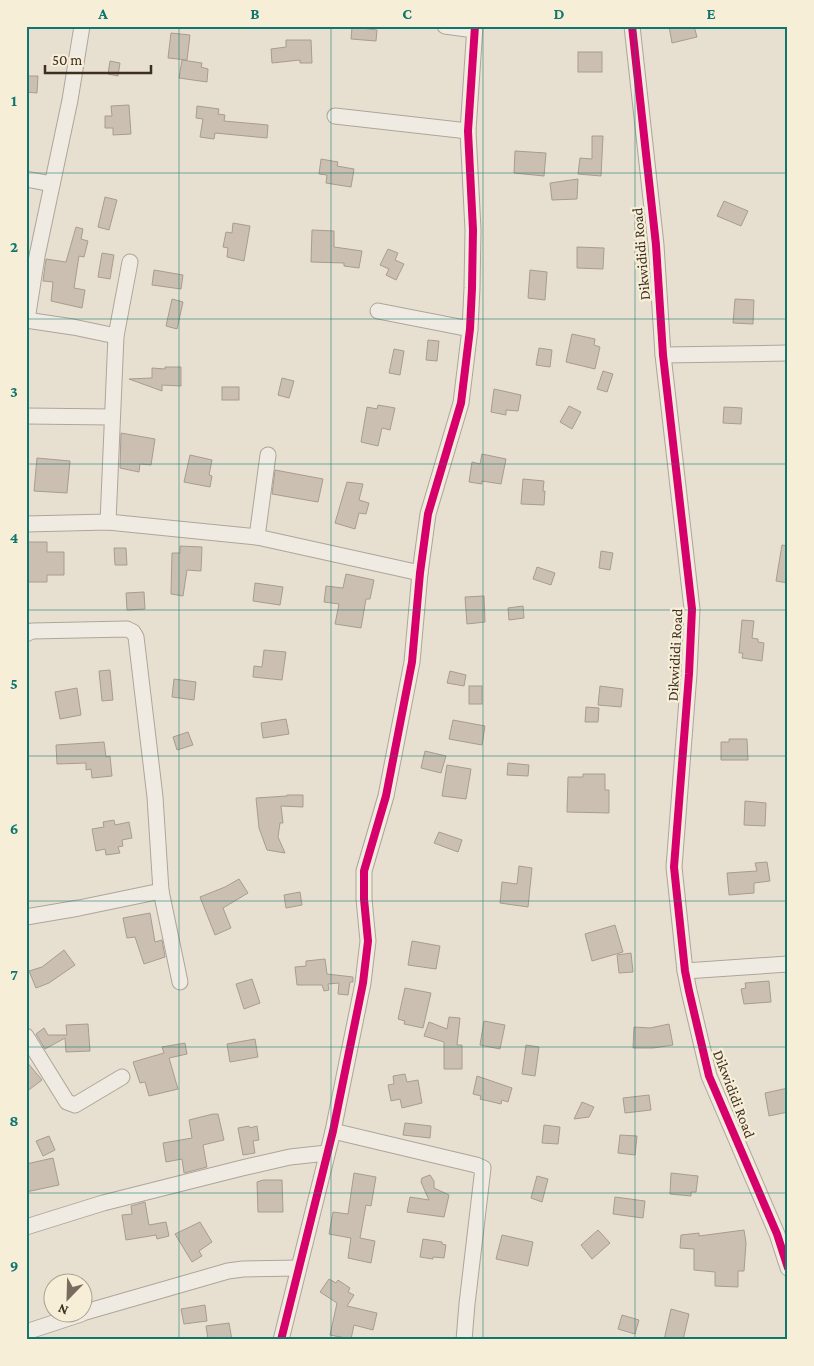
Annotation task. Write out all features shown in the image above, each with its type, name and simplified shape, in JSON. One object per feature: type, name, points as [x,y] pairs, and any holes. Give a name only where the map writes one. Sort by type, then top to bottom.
[{"type":"street","points":[[82,26],[70,100],[37,256],[27,320],[116,336]]},
{"type":"street","points":[[281,1340],[327,1153],[363,983],[368,941],[364,899],[364,870],[386,796],[412,662],[420,573],[428,514],[461,403],[470,329],[472,288],[473,230],[468,131],[475,28],[445,26]]},
{"type":"street","name":"Dikwididi Road","points":[[632,26],[656,244],[663,354],[692,609],[689,674],[674,867],[686,971],[709,1076],[777,1234],[788,1268]]},
{"type":"street","points":[[335,116],[468,131]]},
{"type":"street","points":[[26,179],[52,184]]},
{"type":"street","points":[[108,522],[116,336],[130,262]]},
{"type":"street","points":[[378,311],[470,329]]},
{"type":"street","points":[[663,354],[788,353]]},
{"type":"street","points":[[26,416],[112,417]]},
{"type":"street","points":[[257,537],[268,455]]},
{"type":"street","points":[[26,524],[108,522],[257,537],[420,573]]},
{"type":"street","points":[[26,634],[32,631],[127,629],[133,632],[136,637],[155,797],[161,891],[180,982]]},
{"type":"street","points":[[26,917],[161,891]]},
{"type":"street","points":[[686,971],[788,964]]},
{"type":"street","points":[[26,1036],[70,1104],[75,1105],[122,1077]]},
{"type":"street","points":[[332,1131],[483,1168],[464,1340]]},
{"type":"street","points":[[26,1227],[103,1203],[242,1168],[290,1157],[327,1153]]},
{"type":"street","points":[[92,1310],[228,1271],[243,1268],[298,1268]]},
{"type":"street","points":[[26,1332],[50,1324]]},
{"type":"building","points":[[669,26],[694,26],[697,37],[672,43]]},
{"type":"building","points":[[352,27],[377,30],[376,41],[351,39]]},
{"type":"building","points":[[171,33],[190,35],[187,60],[168,58]]},
{"type":"building","points":[[286,40],[311,40],[312,63],[300,63],[300,60],[272,63],[271,49],[286,47]]},
{"type":"building","points":[[578,52],[602,52],[602,72],[578,72]]},
{"type":"building","points":[[182,60],[202,63],[201,67],[208,69],[207,82],[179,78]]},
{"type":"building","points":[[110,61],[120,63],[118,76],[108,74]]},
{"type":"building","points":[[26,76],[38,76],[37,93],[26,92]]},
{"type":"building","points":[[129,105],[131,134],[113,135],[113,128],[105,128],[105,116],[112,116],[111,106]]},
{"type":"building","points":[[197,106],[219,109],[218,114],[225,115],[224,121],[268,125],[267,138],[215,133],[214,139],[200,137],[203,119],[196,118]]},
{"type":"building","points":[[592,136],[603,136],[601,176],[578,174],[580,158],[592,159]]},
{"type":"building","points":[[515,151],[546,153],[544,176],[514,173]]},
{"type":"building","points":[[321,159],[338,162],[337,166],[354,169],[351,187],[326,183],[327,175],[319,174]]},
{"type":"building","points":[[578,179],[577,199],[552,200],[550,183]]},
{"type":"building","points":[[105,197],[117,200],[109,230],[98,227]]},
{"type":"building","points":[[724,201],[748,211],[741,226],[717,216]]},
{"type":"building","points":[[233,223],[250,226],[244,261],[227,257],[228,248],[223,247],[226,232],[232,233]]},
{"type":"building","points":[[76,227],[83,229],[81,239],[88,241],[84,257],[79,256],[74,288],[85,290],[82,308],[51,301],[53,282],[43,281],[46,259],[66,262]]},
{"type":"building","points":[[312,230],[334,231],[334,247],[362,251],[359,268],[344,266],[344,263],[311,262]]},
{"type":"building","points":[[577,247],[604,248],[603,269],[577,268]]},
{"type":"building","points":[[388,249],[398,253],[395,260],[404,264],[396,280],[386,275],[389,269],[380,265]]},
{"type":"building","points":[[102,253],[114,255],[110,279],[98,277]]},
{"type":"building","points":[[154,270],[183,275],[181,289],[152,285]]},
{"type":"building","points":[[530,270],[547,272],[545,300],[528,298]]},
{"type":"building","points":[[172,299],[183,302],[177,329],[166,326]]},
{"type":"building","points":[[735,299],[754,300],[753,324],[733,323]]},
{"type":"building","points":[[572,334],[595,339],[594,345],[600,347],[595,369],[566,362]]},
{"type":"building","points":[[428,340],[439,341],[437,361],[426,360]]},
{"type":"building","points":[[539,348],[552,350],[550,367],[536,365]]},
{"type":"building","points":[[394,349],[404,351],[400,375],[389,373]]},
{"type":"building","points":[[165,367],[181,367],[181,386],[162,385],[162,391],[129,379],[152,378],[152,368],[165,369]]},
{"type":"building","points":[[603,371],[613,374],[607,392],[597,389]]},
{"type":"building","points":[[282,378],[294,381],[289,398],[278,395]]},
{"type":"building","points":[[222,387],[239,387],[239,400],[222,400]]},
{"type":"building","points":[[494,389],[521,395],[518,411],[506,410],[506,415],[491,412]]},
{"type":"building","points":[[378,405],[395,408],[390,430],[382,428],[378,446],[361,442],[367,407],[377,409]]},
{"type":"building","points":[[569,406],[581,412],[572,429],[560,422]]},
{"type":"building","points":[[724,407],[742,408],[741,424],[723,423]]},
{"type":"building","points":[[121,433],[155,439],[151,465],[140,464],[139,472],[120,468]]},
{"type":"building","points":[[482,454],[506,459],[501,484],[482,481],[482,484],[469,482],[472,462],[480,464]]},
{"type":"building","points":[[190,455],[212,460],[209,475],[212,476],[210,487],[184,482]]},
{"type":"building","points":[[37,458],[70,461],[67,493],[34,491]]},
{"type":"building","points":[[275,470],[323,479],[318,502],[272,494]]},
{"type":"building","points":[[523,479],[544,481],[544,505],[521,504]]},
{"type":"building","points":[[347,482],[363,484],[359,500],[369,503],[366,514],[359,513],[355,529],[335,523]]},
{"type":"building","points":[[27,542],[47,542],[47,552],[64,552],[64,575],[47,575],[47,582],[28,582]]},
{"type":"building","points":[[782,545],[788,546],[788,583],[776,581]]},
{"type":"building","points":[[180,546],[202,547],[201,571],[187,570],[183,596],[171,594],[172,553],[180,553]]},
{"type":"building","points":[[114,548],[126,548],[127,565],[115,565]]},
{"type":"building","points":[[601,551],[613,553],[610,570],[599,568]]},
{"type":"building","points":[[537,567],[555,573],[551,585],[533,579]]},
{"type":"building","points":[[346,574],[374,580],[370,599],[366,599],[361,628],[335,624],[339,604],[324,602],[326,586],[343,588]]},
{"type":"building","points":[[255,583],[283,587],[280,605],[253,601]]},
{"type":"building","points":[[144,592],[145,609],[127,610],[126,593]]},
{"type":"building","points":[[484,596],[485,622],[467,624],[465,597]]},
{"type":"building","points":[[523,606],[524,618],[509,620],[508,608]]},
{"type":"building","points":[[742,620],[754,621],[752,638],[764,643],[762,661],[742,658],[743,653],[739,653]]},
{"type":"building","points":[[264,650],[286,652],[282,680],[253,677],[254,666],[262,667]]},
{"type":"building","points":[[110,670],[113,700],[102,701],[99,671]]},
{"type":"building","points":[[450,671],[466,675],[464,686],[447,683]]},
{"type":"building","points":[[174,679],[196,682],[194,700],[172,697]]},
{"type":"building","points":[[469,686],[482,686],[482,704],[469,704]]},
{"type":"building","points":[[600,686],[623,689],[621,707],[598,705]]},
{"type":"building","points":[[77,688],[81,715],[60,719],[55,692]]},
{"type":"building","points":[[586,707],[599,708],[598,722],[585,722]]},
{"type":"building","points":[[286,719],[289,734],[263,738],[261,723]]},
{"type":"building","points":[[453,720],[485,726],[482,745],[449,739]]},
{"type":"building","points":[[188,732],[193,745],[177,750],[173,737]]},
{"type":"building","points":[[729,739],[747,739],[748,760],[721,760],[721,742],[729,742]]},
{"type":"building","points":[[104,742],[106,757],[110,756],[112,776],[92,778],[91,769],[86,770],[86,763],[57,764],[56,745]]},
{"type":"building","points":[[425,751],[446,756],[441,773],[421,768]]},
{"type":"building","points":[[508,763],[529,765],[528,776],[507,775]]},
{"type":"building","points":[[447,765],[471,769],[466,799],[442,796]]},
{"type":"building","points":[[583,774],[605,774],[605,790],[609,790],[609,813],[567,812],[568,777],[583,777]]},
{"type":"building","points":[[303,795],[303,807],[281,806],[283,823],[280,823],[278,837],[285,853],[267,850],[259,828],[256,798]]},
{"type":"building","points":[[745,801],[766,803],[765,826],[744,825]]},
{"type":"building","points":[[114,820],[115,825],[129,822],[132,838],[122,840],[123,846],[118,847],[120,853],[106,855],[105,849],[96,851],[92,829],[104,827],[103,822]]},
{"type":"building","points":[[439,832],[462,840],[458,852],[434,843]]},
{"type":"building","points":[[767,862],[770,881],[754,883],[754,893],[729,895],[727,873],[757,871],[755,863]]},
{"type":"building","points":[[519,866],[532,868],[528,907],[500,903],[502,882],[517,884]]},
{"type":"building","points":[[239,879],[248,893],[223,908],[231,928],[215,935],[200,897]]},
{"type":"building","points":[[300,892],[302,905],[286,908],[284,895]]},
{"type":"building","points":[[150,913],[155,942],[162,940],[165,957],[144,964],[135,937],[127,938],[123,918]]},
{"type":"building","points":[[615,925],[623,952],[592,961],[585,934]]},
{"type":"building","points":[[412,941],[440,946],[436,969],[408,965]]},
{"type":"building","points":[[64,950],[75,965],[49,983],[36,988],[29,971],[42,967]]},
{"type":"building","points":[[631,953],[633,972],[619,973],[617,955]]},
{"type":"building","points":[[325,959],[327,974],[353,977],[353,982],[350,982],[348,995],[338,994],[339,983],[328,984],[329,990],[324,991],[322,985],[297,985],[295,967],[306,966],[306,961]]},
{"type":"building","points":[[252,979],[260,1003],[244,1009],[236,984]]},
{"type":"building","points":[[769,981],[771,1002],[744,1004],[741,989],[746,988],[745,983]]},
{"type":"building","points":[[405,988],[431,993],[423,1028],[404,1024],[405,1021],[398,1019]]},
{"type":"building","points":[[449,1017],[460,1018],[457,1045],[462,1045],[462,1069],[444,1069],[444,1042],[424,1036],[429,1022],[447,1029]]},
{"type":"building","points":[[484,1021],[505,1025],[500,1049],[480,1045]]},
{"type":"building","points":[[88,1024],[90,1051],[66,1052],[65,1038],[45,1049],[36,1034],[44,1028],[48,1035],[67,1035],[66,1025]]},
{"type":"building","points":[[669,1024],[673,1045],[633,1048],[634,1027],[650,1028]]},
{"type":"building","points":[[255,1039],[258,1057],[230,1062],[227,1044]]},
{"type":"building","points":[[185,1043],[187,1054],[169,1058],[178,1089],[149,1096],[145,1082],[140,1083],[133,1062],[164,1053],[162,1047]]},
{"type":"building","points":[[526,1045],[539,1047],[535,1076],[522,1074]]},
{"type":"building","points":[[26,1061],[42,1080],[26,1092]]},
{"type":"building","points":[[405,1074],[407,1082],[418,1080],[422,1103],[402,1108],[400,1099],[391,1101],[388,1085],[394,1084],[393,1076]]},
{"type":"building","points":[[477,1076],[512,1088],[508,1102],[502,1100],[501,1104],[480,1099],[481,1096],[473,1094]]},
{"type":"building","points":[[788,1088],[788,1112],[769,1116],[765,1093]]},
{"type":"building","points":[[649,1095],[651,1110],[625,1113],[623,1098]]},
{"type":"building","points":[[582,1102],[594,1107],[589,1117],[574,1119]]},
{"type":"building","points":[[218,1114],[224,1140],[203,1145],[207,1167],[184,1173],[182,1159],[166,1162],[163,1143],[192,1138],[189,1120]]},
{"type":"building","points":[[405,1123],[431,1126],[430,1138],[403,1135]]},
{"type":"building","points":[[544,1125],[560,1127],[558,1144],[542,1143]]},
{"type":"building","points":[[249,1126],[250,1128],[257,1126],[259,1140],[253,1141],[255,1153],[243,1155],[238,1128]]},
{"type":"building","points":[[620,1135],[637,1136],[635,1155],[618,1153]]},
{"type":"building","points":[[49,1136],[55,1150],[43,1156],[36,1141]]},
{"type":"building","points":[[53,1158],[59,1185],[26,1192],[26,1164]]},
{"type":"building","points":[[354,1173],[376,1177],[371,1206],[366,1205],[360,1238],[375,1241],[371,1263],[348,1258],[351,1238],[329,1234],[333,1212],[348,1214]]},
{"type":"building","points":[[671,1173],[698,1176],[696,1192],[691,1192],[691,1196],[670,1194]]},
{"type":"building","points":[[430,1175],[434,1181],[434,1188],[449,1195],[444,1217],[407,1212],[410,1197],[429,1200],[421,1182],[422,1178]]},
{"type":"building","points":[[537,1176],[548,1179],[542,1202],[531,1198]]},
{"type":"building","points":[[263,1180],[282,1180],[283,1212],[258,1212],[257,1182]]},
{"type":"building","points":[[615,1197],[645,1201],[643,1218],[613,1214]]},
{"type":"building","points":[[145,1202],[149,1225],[166,1222],[169,1236],[157,1239],[156,1235],[126,1240],[122,1215],[132,1214],[131,1206]]},
{"type":"building","points":[[200,1222],[212,1242],[199,1251],[202,1256],[192,1262],[175,1234]]},
{"type":"building","points":[[598,1230],[610,1243],[592,1259],[581,1245]]},
{"type":"building","points":[[744,1230],[746,1243],[744,1271],[738,1271],[738,1287],[715,1286],[715,1272],[694,1270],[694,1249],[680,1248],[681,1235],[699,1233],[699,1236]]},
{"type":"building","points":[[502,1235],[533,1242],[528,1266],[496,1259]]},
{"type":"building","points":[[423,1239],[442,1242],[442,1244],[446,1245],[444,1258],[420,1257]]},
{"type":"building","points":[[329,1279],[336,1283],[338,1280],[350,1288],[348,1292],[354,1295],[347,1306],[377,1313],[373,1330],[354,1325],[351,1339],[330,1335],[337,1303],[320,1292]]},
{"type":"building","points":[[205,1305],[207,1321],[184,1324],[181,1309]]},
{"type":"building","points":[[671,1309],[689,1314],[683,1340],[664,1340]]},
{"type":"building","points":[[622,1315],[639,1320],[635,1334],[618,1329]]},
{"type":"building","points":[[229,1323],[232,1340],[208,1339],[206,1326]]},
{"type":"cycle path","points":[[281,1340],[333,1131],[363,983],[368,941],[364,899],[364,871],[386,796],[412,662],[420,573],[428,514],[461,403],[470,329],[472,288],[473,230],[468,131],[475,26]]},
{"type":"cycle path","points":[[632,26],[656,245],[663,355],[692,609],[689,674],[674,867],[685,971],[709,1076],[777,1234],[788,1268]]}]
